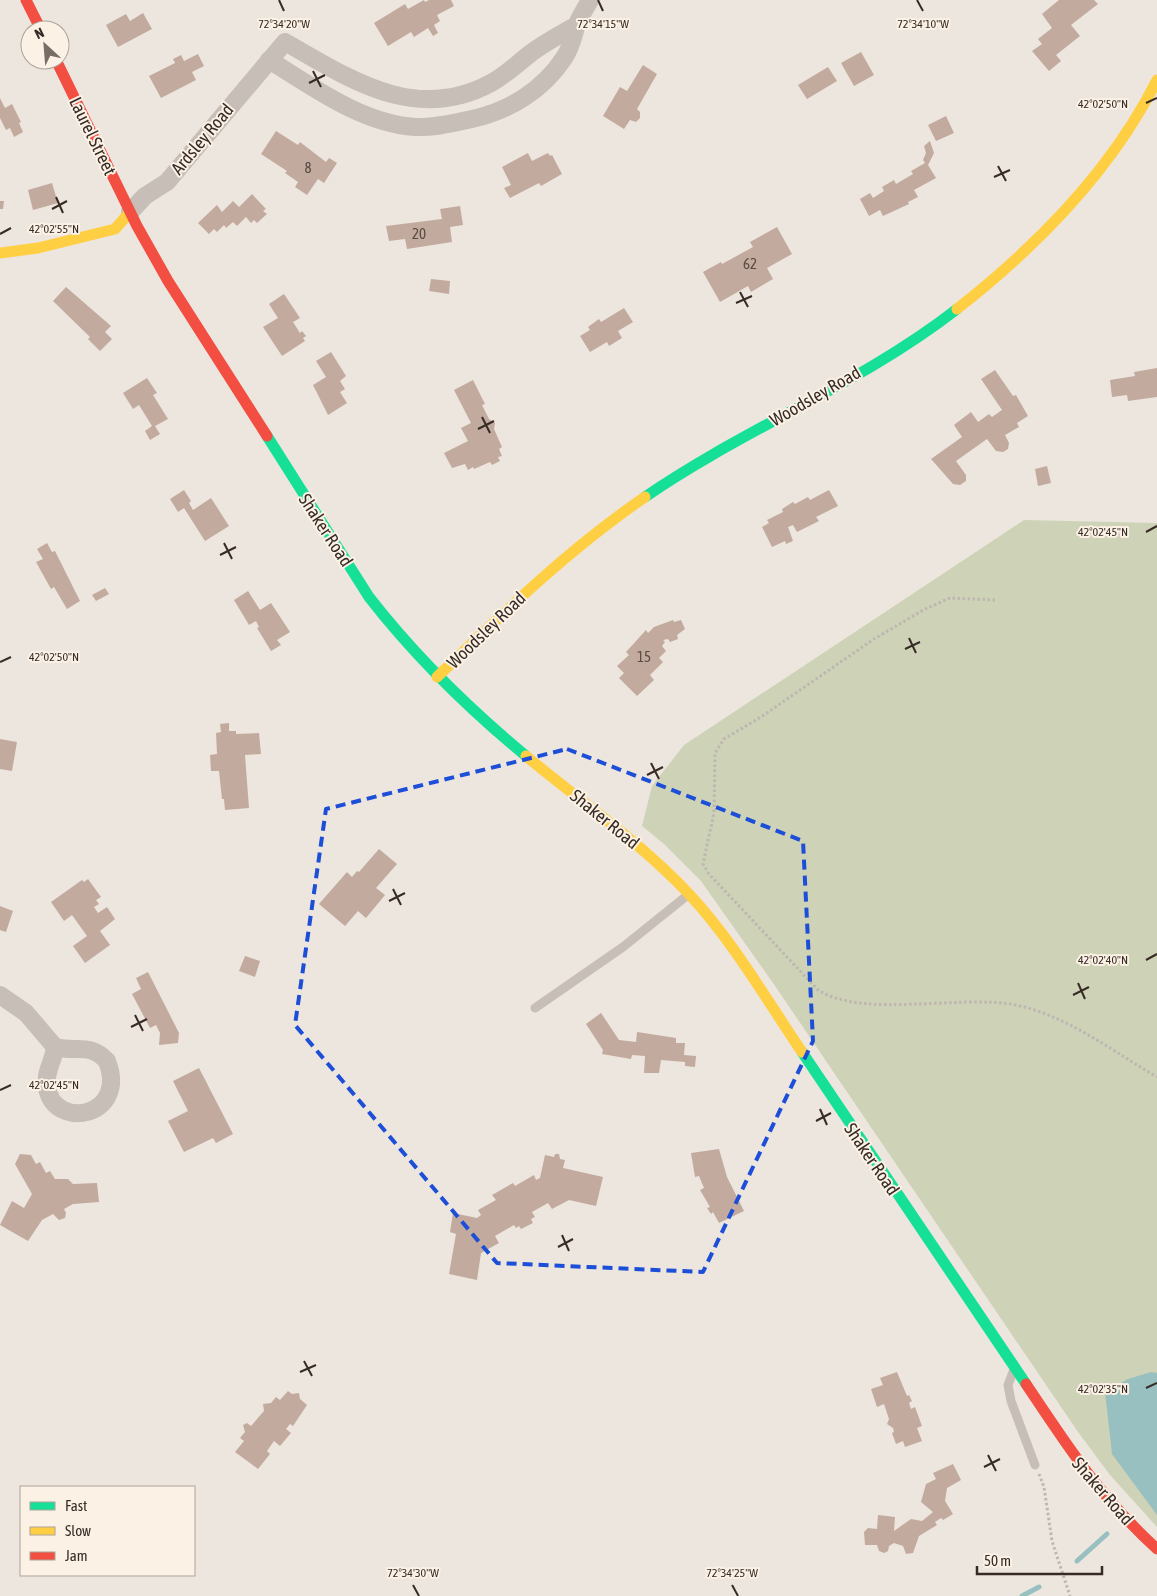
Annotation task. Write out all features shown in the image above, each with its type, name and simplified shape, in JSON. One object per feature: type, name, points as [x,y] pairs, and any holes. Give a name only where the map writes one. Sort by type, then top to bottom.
[{"type":"main road","points":[[26,0],[36,20]]},
{"type":"main road","name":"Laurel Street","points":[[61,70],[130,212]]},
{"type":"main road","name":"Woodsley Road","points":[[437,677],[546,573],[615,517],[668,481],[905,345],[966,302],[1023,251],[1078,195],[1127,133],[1157,80]]},
{"type":"main road","points":[[0,253],[38,248],[115,229],[130,212]]},
{"type":"main road","name":"Shaker Road","points":[[130,212],[191,320],[369,598],[389,624],[437,677],[528,758],[638,845],[689,894],[751,976],[1015,1368],[1057,1436],[1087,1475],[1157,1549]]},
{"type":"street","points":[[269,60],[320,92],[368,115],[404,126],[432,126],[497,113],[524,98],[564,59],[571,48],[577,25],[590,0]]},
{"type":"street","name":"Ardsley Road","points":[[130,212],[145,196],[167,182],[285,42],[362,85],[410,99],[433,100],[470,92],[492,83],[534,52],[577,25]]},
{"type":"street","points":[[0,995],[26,1013],[55,1047]]},
{"type":"lane","points":[[534,1008],[623,946],[689,894]]},
{"type":"lane","points":[[1015,1368],[1008,1385],[1011,1402],[1035,1465]]},
{"type":"path","points":[[994,600],[950,598],[925,609],[874,639],[761,717],[724,739],[715,753],[714,813],[704,864],[709,874],[818,990],[826,995],[850,1002],[898,1004],[987,1001],[1031,1009],[1090,1035],[1157,1077]]},
{"type":"path","points":[[1035,1465],[1044,1487],[1052,1541],[1070,1596]]},
{"type":"highlighted area","points":[[567,749],[803,841],[813,1041],[703,1272],[497,1263],[295,1025],[326,809]]},
{"type":"green space","points":[[1024,520],[1157,523],[1157,1527],[1110,1475],[1078,1432],[773,983],[701,881],[664,844],[642,826],[652,786],[684,745]]},
{"type":"water","points":[[1151,1372],[1157,1373],[1157,1515],[1112,1454],[1105,1392],[1128,1379]]},
{"type":"building","points":[[424,0],[425,2],[429,0],[451,0],[454,6],[437,15],[440,21],[434,25],[438,33],[433,36],[428,28],[414,37],[411,32],[388,46],[374,23],[405,4],[408,9]]},
{"type":"building","points":[[1059,0],[1094,0],[1098,4],[1071,25],[1080,36],[1056,55],[1061,61],[1049,71],[1032,51],[1042,44],[1038,39],[1052,28],[1042,14]]},
{"type":"building","points":[[143,13],[152,29],[118,47],[106,25],[126,14],[130,21]]},
{"type":"building","points":[[861,52],[874,75],[854,86],[841,63]]},
{"type":"building","points":[[198,54],[204,66],[192,72],[196,80],[161,98],[149,76],[175,63],[173,59],[181,55],[184,61]]},
{"type":"building","points":[[643,65],[657,74],[637,109],[640,112],[640,118],[636,122],[630,120],[624,129],[603,116],[620,87],[627,91]]},
{"type":"building","points":[[828,67],[837,81],[807,99],[798,85]]},
{"type":"building","points":[[0,98],[5,108],[12,104],[21,122],[19,123],[23,132],[14,137],[10,128],[6,130],[0,118]]},
{"type":"building","points":[[946,116],[954,133],[936,141],[928,125]]},
{"type":"building","points":[[276,131],[298,145],[300,142],[326,162],[329,158],[337,163],[324,183],[318,179],[307,195],[295,187],[298,182],[285,173],[287,171],[261,154]]},
{"type":"building","points":[[930,141],[934,153],[928,165],[936,178],[914,190],[918,197],[908,202],[909,204],[883,216],[880,210],[869,216],[860,199],[870,193],[873,198],[884,191],[882,187],[894,180],[896,184],[913,174],[911,171],[925,163],[923,160],[926,153],[924,146]]},
{"type":"building","points":[[528,153],[532,161],[548,153],[550,156],[552,155],[562,174],[541,186],[539,183],[510,198],[504,188],[511,185],[502,167]]},
{"type":"building","points":[[52,183],[58,203],[33,210],[28,190]]},
{"type":"building","points":[[252,194],[266,209],[263,211],[267,214],[257,223],[254,220],[251,223],[246,217],[237,226],[233,222],[226,228],[224,225],[217,232],[214,229],[209,234],[198,223],[217,205],[222,212],[233,201],[239,207]]},
{"type":"building","points":[[0,201],[4,201],[3,209],[0,209]]},
{"type":"building","points":[[460,206],[463,225],[450,227],[452,242],[407,249],[405,239],[389,241],[386,226],[442,219],[440,209]]},
{"type":"building","points":[[777,227],[792,254],[767,268],[773,279],[751,292],[748,286],[720,302],[703,272],[753,247],[750,242]]},
{"type":"building","points":[[431,279],[450,281],[449,294],[429,291]]},
{"type":"building","points":[[66,287],[111,326],[105,332],[112,339],[100,351],[88,339],[90,337],[53,301]]},
{"type":"building","points":[[284,294],[300,318],[293,322],[300,333],[302,331],[306,336],[303,338],[305,341],[282,356],[263,327],[278,318],[269,304]]},
{"type":"building","points":[[624,308],[633,322],[618,331],[622,338],[609,346],[607,342],[590,352],[580,336],[590,330],[588,327],[599,319],[601,322]]},
{"type":"building","points":[[331,352],[346,376],[340,381],[345,389],[340,392],[347,403],[328,415],[313,385],[326,377],[316,361]]},
{"type":"building","points":[[1157,368],[1157,397],[1128,401],[1127,395],[1112,397],[1110,380],[1135,376],[1134,372]]},
{"type":"building","points":[[995,370],[1013,396],[1016,395],[1028,416],[1017,423],[1019,427],[1005,435],[1009,443],[1008,449],[1003,452],[996,451],[987,439],[956,461],[966,475],[966,481],[960,485],[953,484],[931,459],[962,437],[954,425],[971,412],[978,422],[989,414],[992,417],[1002,410],[981,379]]},
{"type":"building","points":[[147,378],[157,393],[153,395],[168,419],[155,426],[160,434],[150,440],[145,431],[152,426],[139,405],[133,409],[123,393]]},
{"type":"building","points":[[473,380],[485,404],[482,405],[489,419],[495,423],[494,429],[502,447],[499,449],[502,456],[498,457],[500,461],[492,465],[490,462],[468,470],[465,464],[452,468],[444,453],[468,441],[461,428],[471,423],[454,390]]},
{"type":"building","points":[[1047,466],[1051,483],[1038,486],[1035,469]]},
{"type":"building","points":[[184,490],[191,501],[189,503],[193,510],[211,498],[229,526],[205,541],[184,508],[178,512],[170,499]]},
{"type":"building","points":[[829,490],[838,506],[816,517],[819,521],[797,532],[793,525],[788,527],[793,541],[786,544],[785,541],[772,547],[762,527],[769,523],[767,520],[783,512],[782,509],[793,502],[795,504],[808,497],[810,500]]},
{"type":"building","points":[[47,543],[52,552],[55,551],[80,601],[67,609],[54,587],[51,589],[36,562],[43,559],[37,549]]},
{"type":"building","points":[[105,588],[109,594],[96,601],[92,595]]},
{"type":"building","points":[[248,591],[260,610],[271,603],[290,632],[277,640],[281,645],[271,651],[257,628],[259,627],[256,621],[249,625],[234,600]]},
{"type":"building","points":[[673,620],[674,622],[681,620],[685,629],[677,635],[678,639],[670,642],[668,639],[663,640],[665,642],[662,646],[666,651],[659,658],[663,662],[650,675],[654,680],[637,696],[619,678],[624,673],[617,666],[629,655],[626,652],[646,630],[648,633],[654,627]]},
{"type":"building","points":[[229,723],[229,731],[236,731],[236,734],[259,733],[261,754],[245,755],[249,808],[225,810],[219,771],[211,771],[210,755],[217,754],[216,733],[221,732],[220,724]]},
{"type":"building","points":[[0,739],[17,742],[12,771],[0,769]]},
{"type":"building","points":[[379,849],[397,864],[376,888],[385,895],[366,918],[358,911],[345,926],[319,904],[347,872],[352,877],[357,871],[359,872]]},
{"type":"building","points":[[88,879],[101,897],[96,900],[99,904],[94,907],[98,913],[107,907],[115,919],[100,931],[110,945],[85,963],[73,946],[87,936],[72,915],[64,921],[51,902],[82,880],[84,882]]},
{"type":"building","points":[[0,906],[13,911],[6,932],[0,930]]},
{"type":"building","points":[[245,956],[260,961],[255,977],[239,971]]},
{"type":"building","points":[[148,972],[179,1033],[178,1043],[159,1045],[160,1033],[156,1025],[150,1028],[132,994],[141,989],[136,978]]},
{"type":"building","points":[[601,1013],[619,1040],[636,1042],[637,1032],[676,1038],[676,1043],[685,1043],[684,1055],[696,1056],[695,1067],[685,1066],[685,1062],[661,1060],[659,1073],[644,1073],[645,1056],[632,1055],[631,1059],[602,1054],[603,1050],[586,1024]]},
{"type":"building","points":[[199,1068],[233,1134],[216,1143],[213,1138],[184,1152],[168,1121],[188,1111],[173,1081]]},
{"type":"building","points":[[719,1149],[727,1177],[744,1211],[719,1223],[713,1212],[711,1214],[707,1208],[710,1207],[700,1190],[704,1188],[699,1176],[695,1177],[691,1153]]},
{"type":"building","points":[[20,1154],[31,1155],[36,1164],[40,1162],[46,1173],[50,1171],[55,1179],[68,1179],[73,1184],[97,1183],[99,1202],[73,1204],[64,1209],[66,1213],[65,1218],[59,1220],[53,1214],[42,1220],[28,1241],[0,1225],[12,1201],[24,1208],[32,1194],[15,1164]]},
{"type":"building","points":[[555,1154],[559,1154],[560,1159],[565,1160],[563,1168],[603,1177],[596,1206],[569,1200],[552,1209],[548,1203],[532,1212],[535,1217],[531,1219],[533,1223],[521,1229],[519,1226],[516,1228],[514,1225],[495,1236],[499,1243],[481,1253],[477,1280],[449,1274],[456,1234],[450,1232],[453,1213],[477,1218],[481,1215],[478,1210],[496,1200],[492,1195],[513,1183],[515,1186],[534,1175],[536,1180],[540,1178],[545,1155],[554,1157]]},
{"type":"building","points":[[897,1372],[907,1396],[909,1395],[912,1401],[909,1403],[911,1409],[915,1407],[922,1426],[917,1428],[922,1441],[905,1447],[903,1441],[896,1444],[892,1433],[894,1432],[893,1428],[887,1424],[889,1419],[884,1404],[877,1407],[871,1389],[883,1385],[880,1378]]},
{"type":"building","points":[[288,1391],[292,1394],[299,1393],[300,1399],[307,1405],[293,1426],[290,1424],[286,1429],[291,1433],[280,1446],[274,1441],[267,1451],[270,1454],[258,1469],[235,1452],[244,1441],[240,1438],[245,1432],[243,1425],[247,1423],[251,1426],[264,1411],[263,1404],[271,1403],[276,1397],[280,1400]]},
{"type":"building","points":[[953,1464],[961,1480],[947,1488],[945,1501],[953,1514],[943,1520],[941,1518],[935,1522],[937,1525],[919,1536],[913,1553],[906,1554],[903,1546],[894,1543],[884,1553],[879,1551],[877,1545],[865,1545],[864,1532],[868,1528],[877,1529],[878,1515],[895,1517],[894,1531],[911,1519],[922,1521],[933,1512],[921,1502],[926,1484],[936,1479],[933,1473]]},
{"type":"waterway","points":[[1077,1561],[1107,1534]]},
{"type":"waterway","points":[[1022,1596],[1039,1587]]},
{"type":"traffic: fast","points":[[645,497],[722,449],[882,360],[920,336],[957,309]]},
{"type":"traffic: fast","points":[[267,436],[369,597],[443,681],[526,756]]},
{"type":"traffic: fast","points":[[802,1052],[1026,1384]]},
{"type":"traffic: slow","points":[[957,309],[1015,260],[1070,205],[1118,145],[1139,113],[1157,80]]},
{"type":"traffic: slow","points":[[0,253],[38,248],[115,229],[130,212]]},
{"type":"traffic: slow","points":[[437,677],[563,560],[645,497]]},
{"type":"traffic: slow","points":[[526,756],[630,839],[689,894],[735,951],[802,1052]]},
{"type":"traffic: jam","points":[[26,0],[36,20]]},
{"type":"traffic: jam","points":[[61,70],[137,226],[168,281],[267,436]]},
{"type":"traffic: jam","points":[[1026,1384],[1086,1471],[1118,1510],[1157,1549]]}]
